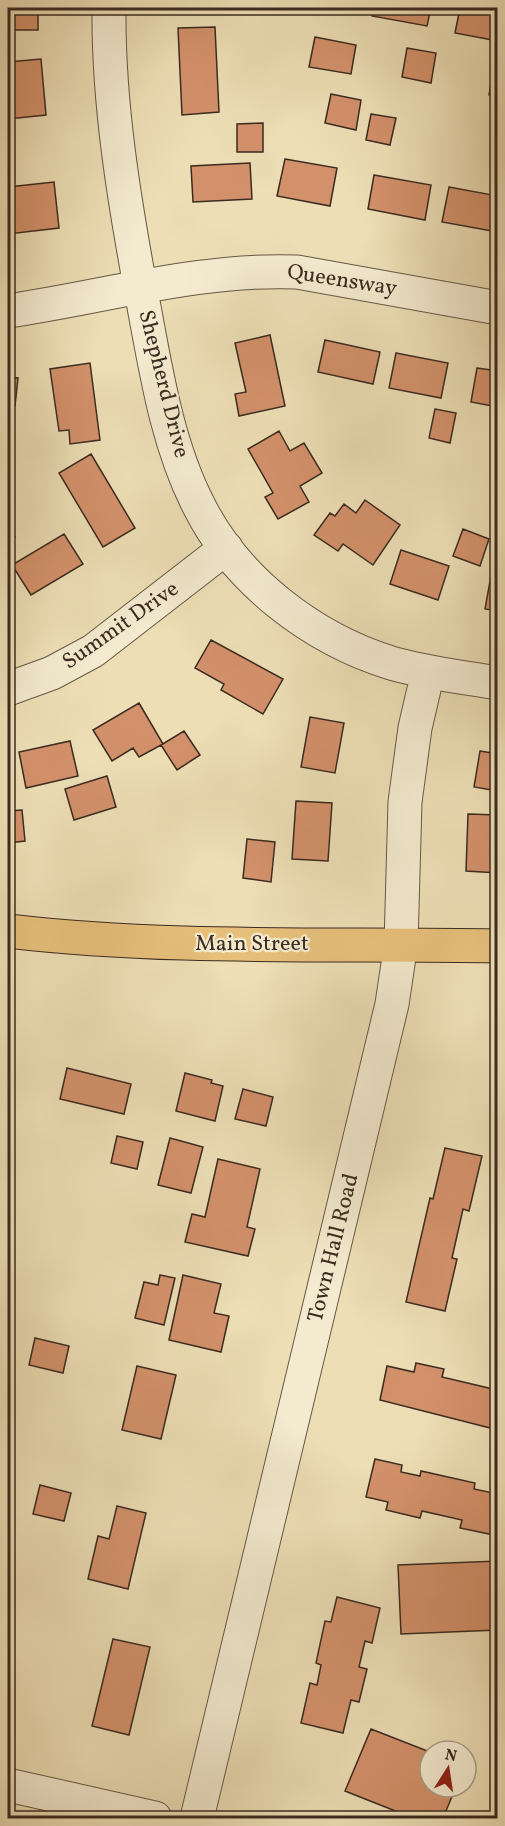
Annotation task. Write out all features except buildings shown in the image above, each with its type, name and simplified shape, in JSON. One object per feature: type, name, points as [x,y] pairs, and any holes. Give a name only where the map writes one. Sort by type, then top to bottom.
[{"type":"main road","name":"Main Street","points":[[8,931],[58,937],[196,944],[498,946]]},
{"type":"street","name":"Shepherd Drive","points":[[109,8],[117,122],[130,231],[175,445],[199,506],[226,548],[257,584],[304,621],[373,657],[428,672],[498,683]]},
{"type":"street","name":"Queensway","points":[[8,311],[227,273],[297,272],[498,308]]},
{"type":"street","name":"Summit Drive","points":[[8,689],[52,673],[93,651],[226,548]]},
{"type":"street","name":"Town Hall Road","points":[[197,1818],[392,1004],[401,944],[405,802],[415,728],[428,672]]},
{"type":"street","points":[[8,1785],[155,1818]]}]
